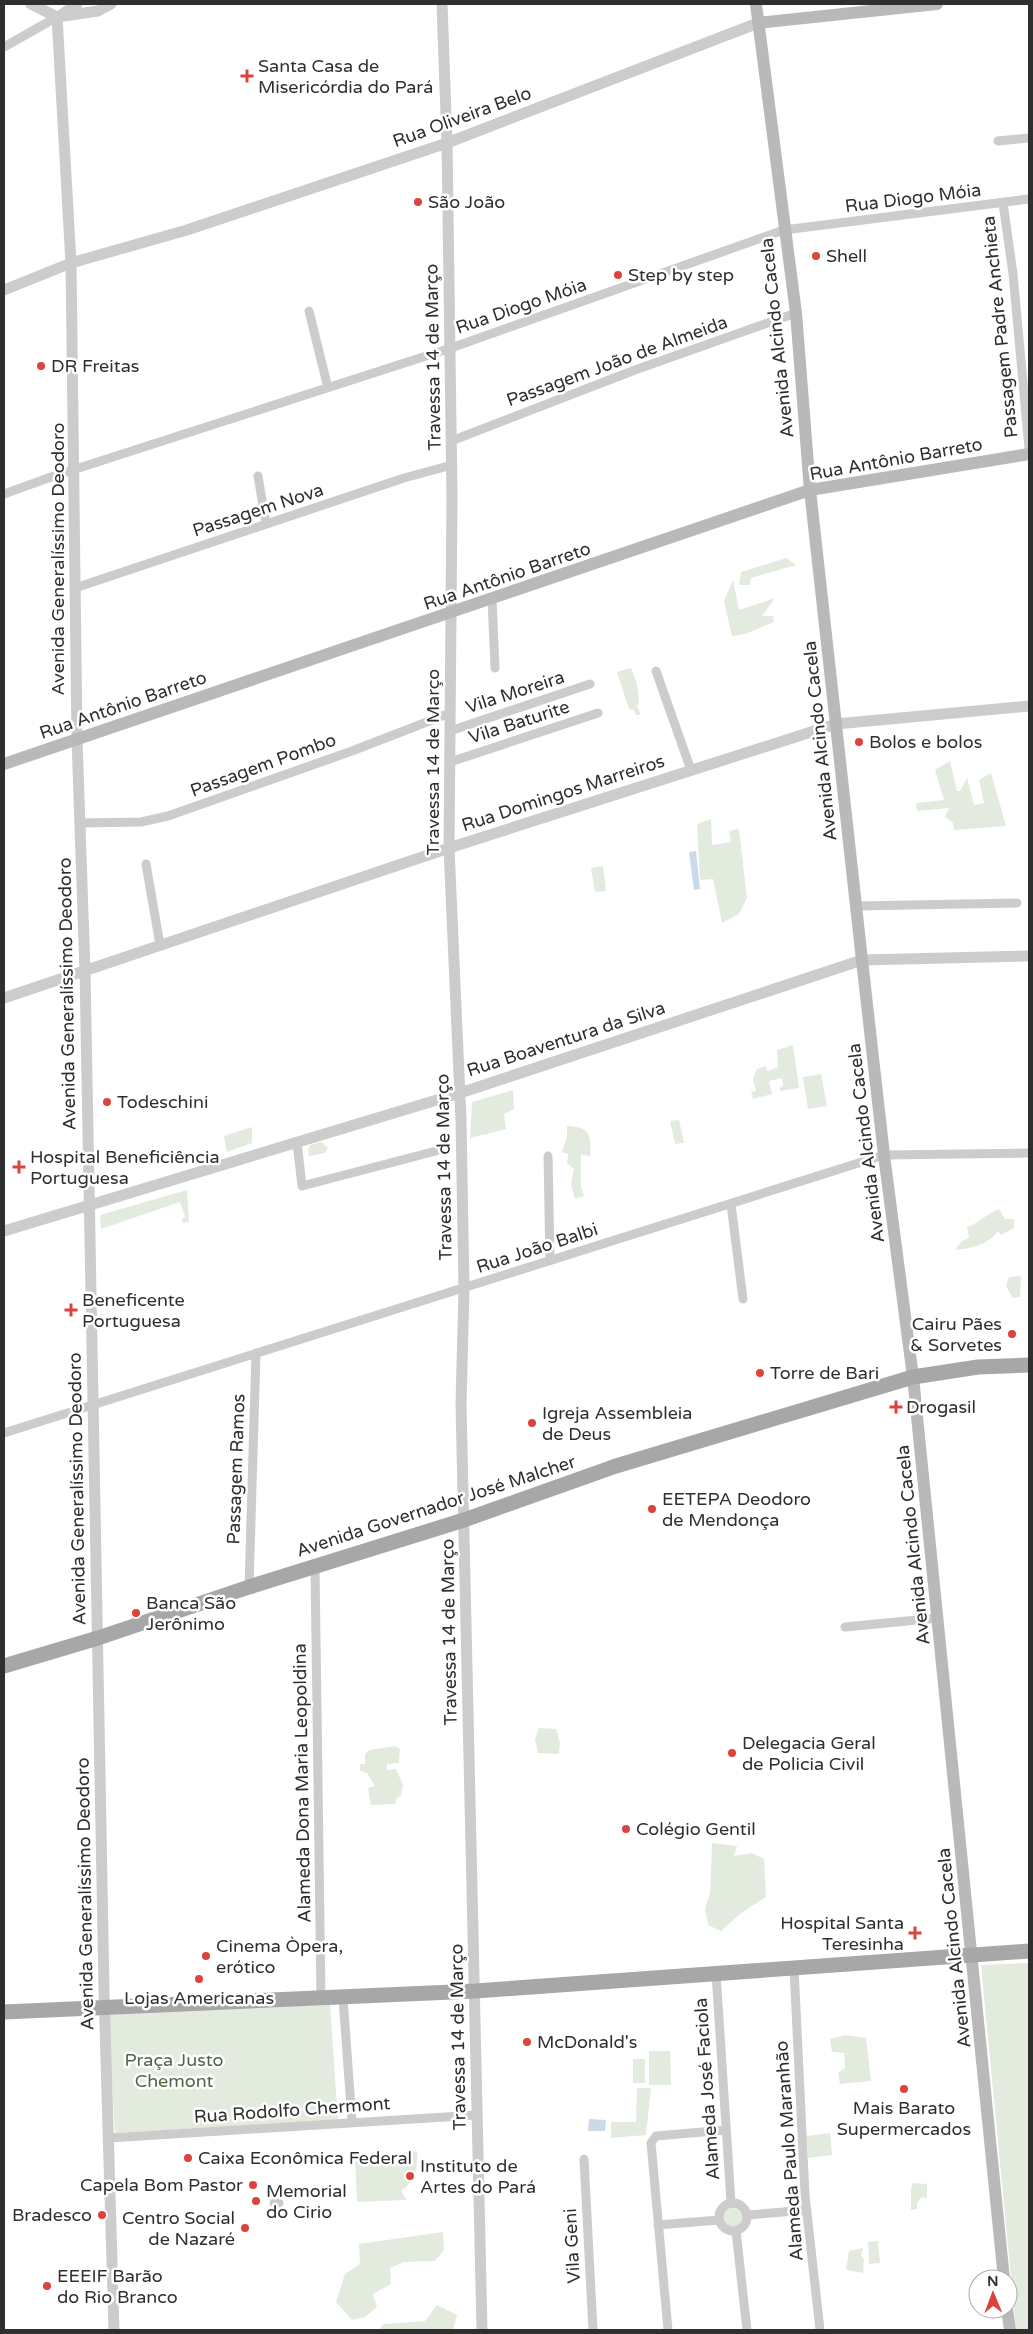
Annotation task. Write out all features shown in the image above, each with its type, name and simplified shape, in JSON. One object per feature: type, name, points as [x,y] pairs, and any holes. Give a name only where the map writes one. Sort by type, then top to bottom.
[{"type":"main road","name":"Avenida Alcindo Cacela","points":[[756,4],[796,313],[810,490],[884,1155],[913,1377],[1003,2269]]},
{"type":"main road","name":"Rua Oliveira Belo","points":[[758,22],[932,4]]},
{"type":"main road","name":"Rua Antônio Barreto","points":[[4,764],[451,614],[810,490],[1029,454]]},
{"type":"main road","name":"Avenida Governador José Malcher","points":[[4,1666],[98,1638],[249,1587],[464,1520],[616,1466],[913,1377],[978,1367],[1029,1365]]},
{"type":"main road","points":[[4,2012],[475,1991],[1029,1951]]},
{"type":"street","points":[[31,4],[57,17],[98,11],[111,4]]},
{"type":"street","points":[[4,47],[77,4]]},
{"type":"street","name":"Travessa 14 de Março","points":[[442,4],[447,143],[452,465],[449,848],[460,1093],[464,1289],[461,1404],[482,2330]]},
{"type":"street","name":"Avenida Generalíssimo Deodoro","points":[[57,17],[71,263],[77,739],[85,971],[104,2009],[114,2330]]},
{"type":"street","name":"Rua Oliveira Belo","points":[[4,290],[71,263],[187,230],[447,143],[758,22]]},
{"type":"street","points":[[998,141],[1029,138]]},
{"type":"street","name":"Rua Diogo Móia","points":[[4,494],[451,348],[784,230],[1029,199]]},
{"type":"street","name":"Passagem Padre Anchieta","points":[[1003,203],[1013,274],[1029,448]]},
{"type":"street","points":[[309,311],[328,388]]},
{"type":"street","name":"Passagem João de Almeida","points":[[451,441],[635,370],[796,313]]},
{"type":"street","name":"Passagem Nova","points":[[75,588],[404,478],[452,465]]},
{"type":"street","points":[[258,476],[266,524]]},
{"type":"street","points":[[492,599],[495,668]]},
{"type":"street","points":[[656,671],[691,770]]},
{"type":"street","name":"Vila Moreira","points":[[450,731],[590,684]]},
{"type":"street","name":"Rua Domingos Marreiros","points":[[4,998],[449,848],[836,724],[1029,706]]},
{"type":"street","name":"Passagem Pombo","points":[[81,823],[141,822],[168,816],[352,751],[450,713]]},
{"type":"street","name":"Vila Baturite","points":[[450,762],[598,713]]},
{"type":"street","points":[[146,864],[160,945]]},
{"type":"street","points":[[856,906],[1017,903]]},
{"type":"street","name":"Rua Boaventura da Silva","points":[[4,1231],[460,1093],[862,960],[1029,956]]},
{"type":"street","points":[[297,1142],[302,1186],[436,1151]]},
{"type":"street","name":"Rua João Balbi","points":[[4,1433],[884,1155],[1029,1153]]},
{"type":"street","points":[[548,1156],[550,1261]]},
{"type":"street","points":[[731,1204],[742,1299]]},
{"type":"street","name":"Passagem Ramos","points":[[249,1587],[256,1353]]},
{"type":"street","name":"Alameda Dona Maria Leopoldina","points":[[315,1567],[321,1998]]},
{"type":"street","points":[[845,1627],[938,1618]]},
{"type":"street","name":"Alameda Paulo Maranhão","points":[[794,1968],[807,2210],[820,2330]]},
{"type":"street","name":"Alameda José Faciola","points":[[716,1974],[731,2202]]},
{"type":"street","points":[[343,1998],[352,2121]]},
{"type":"street","name":"Rua Rodolfo Chermont","points":[[109,2138],[352,2121],[477,2115]]},
{"type":"street","points":[[668,2330],[651,2153],[652,2140],[663,2135],[726,2130]]},
{"type":"street","name":"Vila Geni","points":[[584,2160],[593,2330]]},
{"type":"street","points":[[731,2202],[739,2203],[745,2208],[748,2215],[747,2222],[743,2228],[736,2231],[728,2231],[719,2220],[720,2212],[724,2205],[731,2202]]},
{"type":"street","points":[[748,2215],[807,2210]]},
{"type":"street","points":[[658,2225],[719,2220]]},
{"type":"street","points":[[736,2231],[747,2330]]},
{"type":"green space","points":[[786,558],[796,565],[751,578],[750,585],[739,585],[741,572]]},
{"type":"green space","points":[[733,580],[739,610],[775,598],[762,616],[773,616],[774,622],[745,634],[732,636],[724,601]]},
{"type":"green space","points":[[631,668],[637,684],[639,703],[637,706],[641,715],[636,715],[634,710],[629,709],[617,672]]},
{"type":"green space","points":[[950,761],[957,791],[960,791],[967,778],[974,805],[984,803],[979,780],[991,773],[1006,826],[954,830],[953,823],[945,817],[949,808],[917,811],[916,803],[944,800],[935,770]]},
{"type":"green space","points":[[711,819],[712,845],[731,842],[729,831],[739,829],[747,898],[739,914],[722,923],[713,879],[700,880],[697,824]]},
{"type":"green space","points":[[603,866],[606,891],[595,892],[591,868]]},
{"type":"green space","points":[[793,1045],[799,1088],[781,1091],[779,1088],[783,1086],[782,1078],[769,1081],[772,1094],[753,1099],[751,1092],[756,1091],[753,1079],[757,1069],[765,1066],[768,1071],[778,1067],[777,1050]]},
{"type":"green space","points":[[821,1074],[827,1106],[808,1109],[803,1077]]},
{"type":"green space","points":[[513,1090],[514,1109],[504,1114],[506,1129],[470,1138],[472,1102]]},
{"type":"green space","points":[[679,1120],[684,1143],[675,1144],[670,1121]]},
{"type":"green space","points":[[567,1126],[585,1130],[588,1133],[590,1142],[590,1156],[581,1155],[581,1186],[584,1196],[575,1199],[571,1184],[574,1169],[567,1163],[568,1154],[562,1152],[567,1136]]},
{"type":"green space","points":[[252,1127],[252,1143],[227,1152],[224,1136]]},
{"type":"green space","points":[[321,1142],[328,1148],[325,1153],[309,1156],[308,1150],[310,1145]]},
{"type":"green space","points":[[187,1190],[189,1222],[183,1223],[182,1220],[185,1216],[180,1202],[101,1229],[100,1215]]},
{"type":"green space","points":[[999,1209],[1005,1219],[1014,1219],[1014,1228],[1001,1235],[998,1231],[989,1240],[979,1245],[955,1250],[961,1242],[969,1238],[967,1227]]},
{"type":"green space","points":[[1021,1276],[1020,1297],[1013,1298],[1006,1286],[1009,1277]]},
{"type":"green space","points":[[539,1728],[556,1729],[560,1743],[559,1754],[538,1753],[535,1739]]},
{"type":"green space","points":[[396,1746],[400,1749],[399,1763],[387,1764],[387,1770],[396,1769],[403,1785],[401,1796],[397,1797],[395,1804],[371,1805],[368,1788],[375,1786],[367,1773],[360,1771],[360,1764],[365,1764],[365,1754],[369,1750]]},
{"type":"green space","points":[[712,1843],[737,1846],[734,1856],[752,1853],[764,1859],[766,1897],[741,1913],[721,1931],[708,1925],[705,1909],[710,1893]]},
{"type":"green space","points":[[1029,1963],[1029,2330],[1016,2330],[1015,2319],[1018,2319],[1018,2269],[1010,2269],[981,1965]]},
{"type":"green space","name":"Praça Justo Chemont","points":[[330,2005],[338,2120],[115,2133],[108,2015],[215,2008]]},
{"type":"green space","points":[[845,2035],[866,2038],[871,2081],[840,2084],[838,2073],[845,2068],[844,2053],[832,2052],[830,2039]]},
{"type":"green space","points":[[649,2051],[670,2051],[671,2085],[649,2085]]},
{"type":"green space","points":[[633,2059],[645,2059],[645,2083],[633,2083]]},
{"type":"green space","points":[[637,2088],[651,2088],[646,2135],[611,2138],[611,2122],[636,2122]]},
{"type":"green space","points":[[830,2133],[832,2155],[808,2158],[807,2136]]},
{"type":"green space","points":[[417,2151],[415,2174],[410,2183],[401,2191],[407,2200],[357,2202],[355,2157]]},
{"type":"green space","points":[[913,2183],[927,2184],[927,2198],[922,2197],[917,2203],[917,2209],[911,2210],[911,2188]]},
{"type":"green space","points":[[734,2203],[743,2207],[747,2216],[743,2225],[734,2229],[725,2225],[721,2216],[725,2207]]},
{"type":"green space","points":[[443,2232],[444,2250],[435,2261],[404,2262],[390,2268],[391,2284],[373,2294],[377,2307],[365,2317],[352,2320],[336,2302],[345,2274],[360,2264],[359,2244]]},
{"type":"green space","points":[[878,2241],[880,2263],[869,2264],[868,2242]]},
{"type":"green space","points":[[863,2248],[861,2255],[864,2259],[863,2273],[846,2270],[849,2251]]},
{"type":"green space","points":[[437,2305],[457,2315],[453,2330],[378,2330],[384,2324],[425,2321]]},
{"type":"water","points":[[696,851],[700,889],[694,890],[689,852]]},
{"type":"water","points":[[589,2119],[606,2120],[605,2131],[588,2131]]},
{"type":"place","name":"Santa Casa de Misericórdia do Pará","points":[[247,76]]},
{"type":"place","name":"São João","points":[[418,202]]},
{"type":"place","name":"Shell","points":[[816,256]]},
{"type":"place","name":"Step by step","points":[[618,275]]},
{"type":"place","name":"DR Freitas","points":[[41,366]]},
{"type":"place","name":"Bolos e bolos","points":[[859,742]]},
{"type":"place","name":"Todeschini","points":[[107,1102]]},
{"type":"place","name":"Hospital Beneficiência Portuguesa","points":[[19,1167]]},
{"type":"place","name":"Beneficente Portuguesa","points":[[71,1310]]},
{"type":"place","name":"Cairu Pães & Sorvetes","points":[[1012,1334]]},
{"type":"place","name":"Torre de Bari","points":[[760,1373]]},
{"type":"place","name":"Drogasil","points":[[896,1407]]},
{"type":"place","name":"Igreja Assembleia de Deus","points":[[532,1423]]},
{"type":"place","name":"EETEPA Deodoro de Mendonça","points":[[652,1509]]},
{"type":"place","name":"Banca São Jerônimo","points":[[136,1613]]},
{"type":"place","name":"Delegacia Geral de Policia Civil","points":[[732,1753]]},
{"type":"place","name":"Colégio Gentil","points":[[626,1829]]},
{"type":"place","name":"Hospital Santa Teresinha","points":[[915,1933]]},
{"type":"place","name":"Cinema Òpera, erótico","points":[[206,1956]]},
{"type":"place","name":"Lojas Americanas","points":[[199,1979]]},
{"type":"place","name":"McDonald's","points":[[527,2042]]},
{"type":"place","name":"Mais Barato Supermercados","points":[[904,2089]]},
{"type":"place","name":"Caixa Econômica Federal","points":[[188,2158]]},
{"type":"place","name":"Instituto de Artes do Pará","points":[[410,2176]]},
{"type":"place","name":"Capela Bom Pastor","points":[[253,2185]]},
{"type":"place","name":"Memorial do Cirio","points":[[256,2201]]},
{"type":"place","name":"Bradesco","points":[[102,2215]]},
{"type":"place","name":"Centro Social de Nazaré","points":[[245,2228]]},
{"type":"place","name":"EEEIF Barão do Rio Branco","points":[[47,2286]]}]
